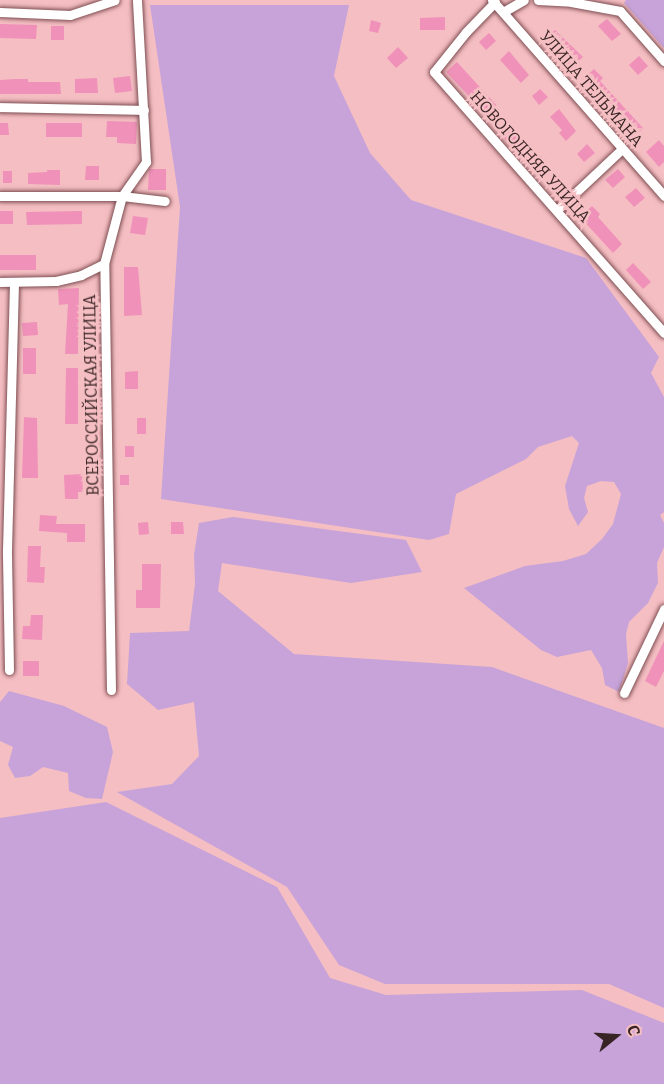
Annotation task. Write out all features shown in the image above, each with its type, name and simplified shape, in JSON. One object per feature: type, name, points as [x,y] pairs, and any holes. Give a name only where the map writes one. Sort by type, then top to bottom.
[{"type":"street","points":[[0,12],[70,15],[112,0]]},
{"type":"street","name":"ВСЕРОССИЙСКАЯ УЛИЦА","points":[[111,690],[104,264],[122,196],[146,162],[137,0]]},
{"type":"street","points":[[503,12],[524,0]]},
{"type":"street","points":[[538,0],[571,2],[620,11],[664,61]]},
{"type":"street","name":"УЛИЦА ТЕЛЬМАНА","points":[[494,1],[664,196]]},
{"type":"street","name":"НОВОГОДНЯЯ УЛИЦА","points":[[494,1],[434,72],[664,333]]},
{"type":"street","points":[[0,107],[144,110]]},
{"type":"street","points":[[557,210],[622,148]]},
{"type":"street","points":[[656,187],[664,180]]},
{"type":"street","points":[[0,196],[122,196],[165,201]]},
{"type":"street","points":[[0,282],[56,281],[81,275],[104,264]]},
{"type":"street","points":[[9,670],[3,550],[14,282]]},
{"type":"street","points":[[624,693],[664,609]]},
{"type":"shaded area","points":[[626,0],[664,0],[664,48],[624,3]]},
{"type":"shaded area","points":[[150,5],[349,5],[334,76],[370,153],[411,200],[586,258],[659,357],[651,373],[664,397],[664,512],[660,515],[664,523],[664,547],[657,563],[658,583],[648,603],[629,622],[626,634],[628,663],[619,692],[605,685],[602,668],[591,650],[557,657],[541,650],[464,588],[525,566],[563,561],[586,554],[602,539],[613,524],[621,494],[614,482],[601,481],[587,486],[584,498],[588,512],[578,526],[569,509],[565,486],[579,443],[572,436],[538,447],[526,459],[456,494],[449,534],[429,540],[161,499],[180,207]]},
{"type":"shaded area","points":[[233,517],[406,540],[422,572],[351,583],[222,563],[218,591],[294,654],[492,667],[664,728],[664,1008],[609,984],[385,984],[339,965],[287,887],[117,792],[172,784],[199,756],[194,702],[158,710],[127,684],[130,633],[189,631],[195,584],[194,555],[199,523]]},
{"type":"shaded area","points":[[9,691],[64,706],[107,727],[113,752],[102,799],[86,798],[69,791],[68,773],[43,767],[30,776],[15,778],[8,765],[13,747],[0,741],[0,702]]},
{"type":"shaded area","points":[[106,802],[277,887],[330,978],[386,995],[582,990],[664,1023],[664,1084],[0,1084],[0,818]]},
{"type":"building","points":[[445,17],[445,30],[420,30],[420,18]]},
{"type":"building","points":[[607,19],[621,34],[612,41],[598,26]]},
{"type":"building","points":[[371,20],[381,23],[378,33],[369,31]]},
{"type":"building","points":[[0,24],[37,25],[36,39],[0,38]]},
{"type":"building","points":[[51,26],[64,26],[64,40],[51,40]]},
{"type":"building","points":[[555,30],[583,57],[571,67],[545,39]]},
{"type":"building","points":[[489,33],[496,41],[486,50],[479,42]]},
{"type":"building","points":[[398,47],[408,58],[396,68],[387,58]]},
{"type":"building","points":[[509,51],[529,75],[521,83],[500,60]]},
{"type":"building","points":[[639,56],[648,66],[638,75],[629,65]]},
{"type":"building","points":[[457,62],[498,107],[488,116],[446,72]]},
{"type":"building","points":[[594,69],[603,78],[600,81],[643,128],[634,137],[595,97],[598,95],[583,79]]},
{"type":"building","points":[[130,76],[132,91],[115,93],[113,78]]},
{"type":"building","points":[[97,78],[98,93],[75,93],[75,79]]},
{"type":"building","points":[[28,79],[28,82],[60,82],[61,94],[0,94],[0,80]]},
{"type":"building","points":[[540,89],[548,97],[539,105],[532,96]]},
{"type":"building","points":[[559,109],[576,131],[566,141],[559,133],[562,130],[550,117]]},
{"type":"building","points":[[107,121],[137,122],[136,144],[117,143],[117,137],[106,137]]},
{"type":"building","points":[[508,122],[521,136],[511,146],[498,131]]},
{"type":"building","points":[[0,123],[8,123],[9,135],[0,135]]},
{"type":"building","points":[[46,123],[82,123],[82,137],[46,137]]},
{"type":"building","points":[[659,140],[664,146],[664,162],[659,167],[646,152]]},
{"type":"building","points":[[587,144],[595,153],[584,162],[577,154]]},
{"type":"building","points":[[537,152],[547,162],[536,172],[527,161]]},
{"type":"building","points":[[86,166],[99,166],[99,180],[85,180]]},
{"type":"building","points":[[149,169],[166,169],[166,190],[148,190]]},
{"type":"building","points":[[618,169],[625,177],[613,188],[605,180]]},
{"type":"building","points":[[47,170],[60,170],[60,185],[28,184],[28,173],[47,172]]},
{"type":"building","points":[[3,171],[12,171],[12,183],[3,183]]},
{"type":"building","points":[[559,176],[568,185],[556,196],[547,187]]},
{"type":"building","points":[[636,188],[645,198],[634,207],[625,197]]},
{"type":"building","points":[[592,206],[600,214],[598,217],[622,244],[613,253],[580,217]]},
{"type":"building","points":[[0,211],[13,211],[13,224],[0,224]]},
{"type":"building","points":[[82,211],[82,224],[27,225],[26,212]]},
{"type":"building","points":[[133,216],[148,218],[145,235],[130,233]]},
{"type":"building","points":[[0,255],[36,255],[36,270],[0,270]]},
{"type":"building","points":[[633,263],[651,282],[643,289],[626,270]]},
{"type":"building","points":[[124,267],[138,267],[142,315],[124,316]]},
{"type":"building","points":[[79,288],[78,354],[65,354],[68,304],[59,305],[58,289]]},
{"type":"building","points":[[37,322],[38,335],[23,336],[22,323]]},
{"type":"building","points":[[23,348],[36,348],[36,374],[23,374]]},
{"type":"building","points":[[66,368],[78,368],[78,424],[65,424]]},
{"type":"building","points":[[138,371],[138,389],[125,389],[125,372]]},
{"type":"building","points":[[24,417],[37,418],[38,478],[22,478]]},
{"type":"building","points":[[137,418],[146,418],[146,434],[137,434]]},
{"type":"building","points":[[125,446],[134,446],[134,457],[125,457]]},
{"type":"building","points":[[82,474],[83,492],[78,492],[78,499],[65,499],[64,475]]},
{"type":"building","points":[[120,475],[129,475],[129,485],[120,485]]},
{"type":"building","points":[[40,515],[57,516],[56,524],[85,524],[85,542],[67,542],[67,533],[39,531]]},
{"type":"building","points":[[148,522],[149,534],[139,535],[138,523]]},
{"type":"building","points":[[171,522],[183,522],[184,534],[171,534]]},
{"type":"building","points":[[28,546],[41,546],[40,567],[45,567],[44,583],[27,582]]},
{"type":"building","points":[[142,564],[161,564],[160,608],[136,608],[136,590],[142,590]]},
{"type":"building","points":[[31,615],[43,615],[42,640],[22,639],[23,626],[30,626]]},
{"type":"building","points":[[664,641],[664,671],[656,687],[645,681]]},
{"type":"building","points":[[23,661],[39,661],[39,676],[23,676]]}]
